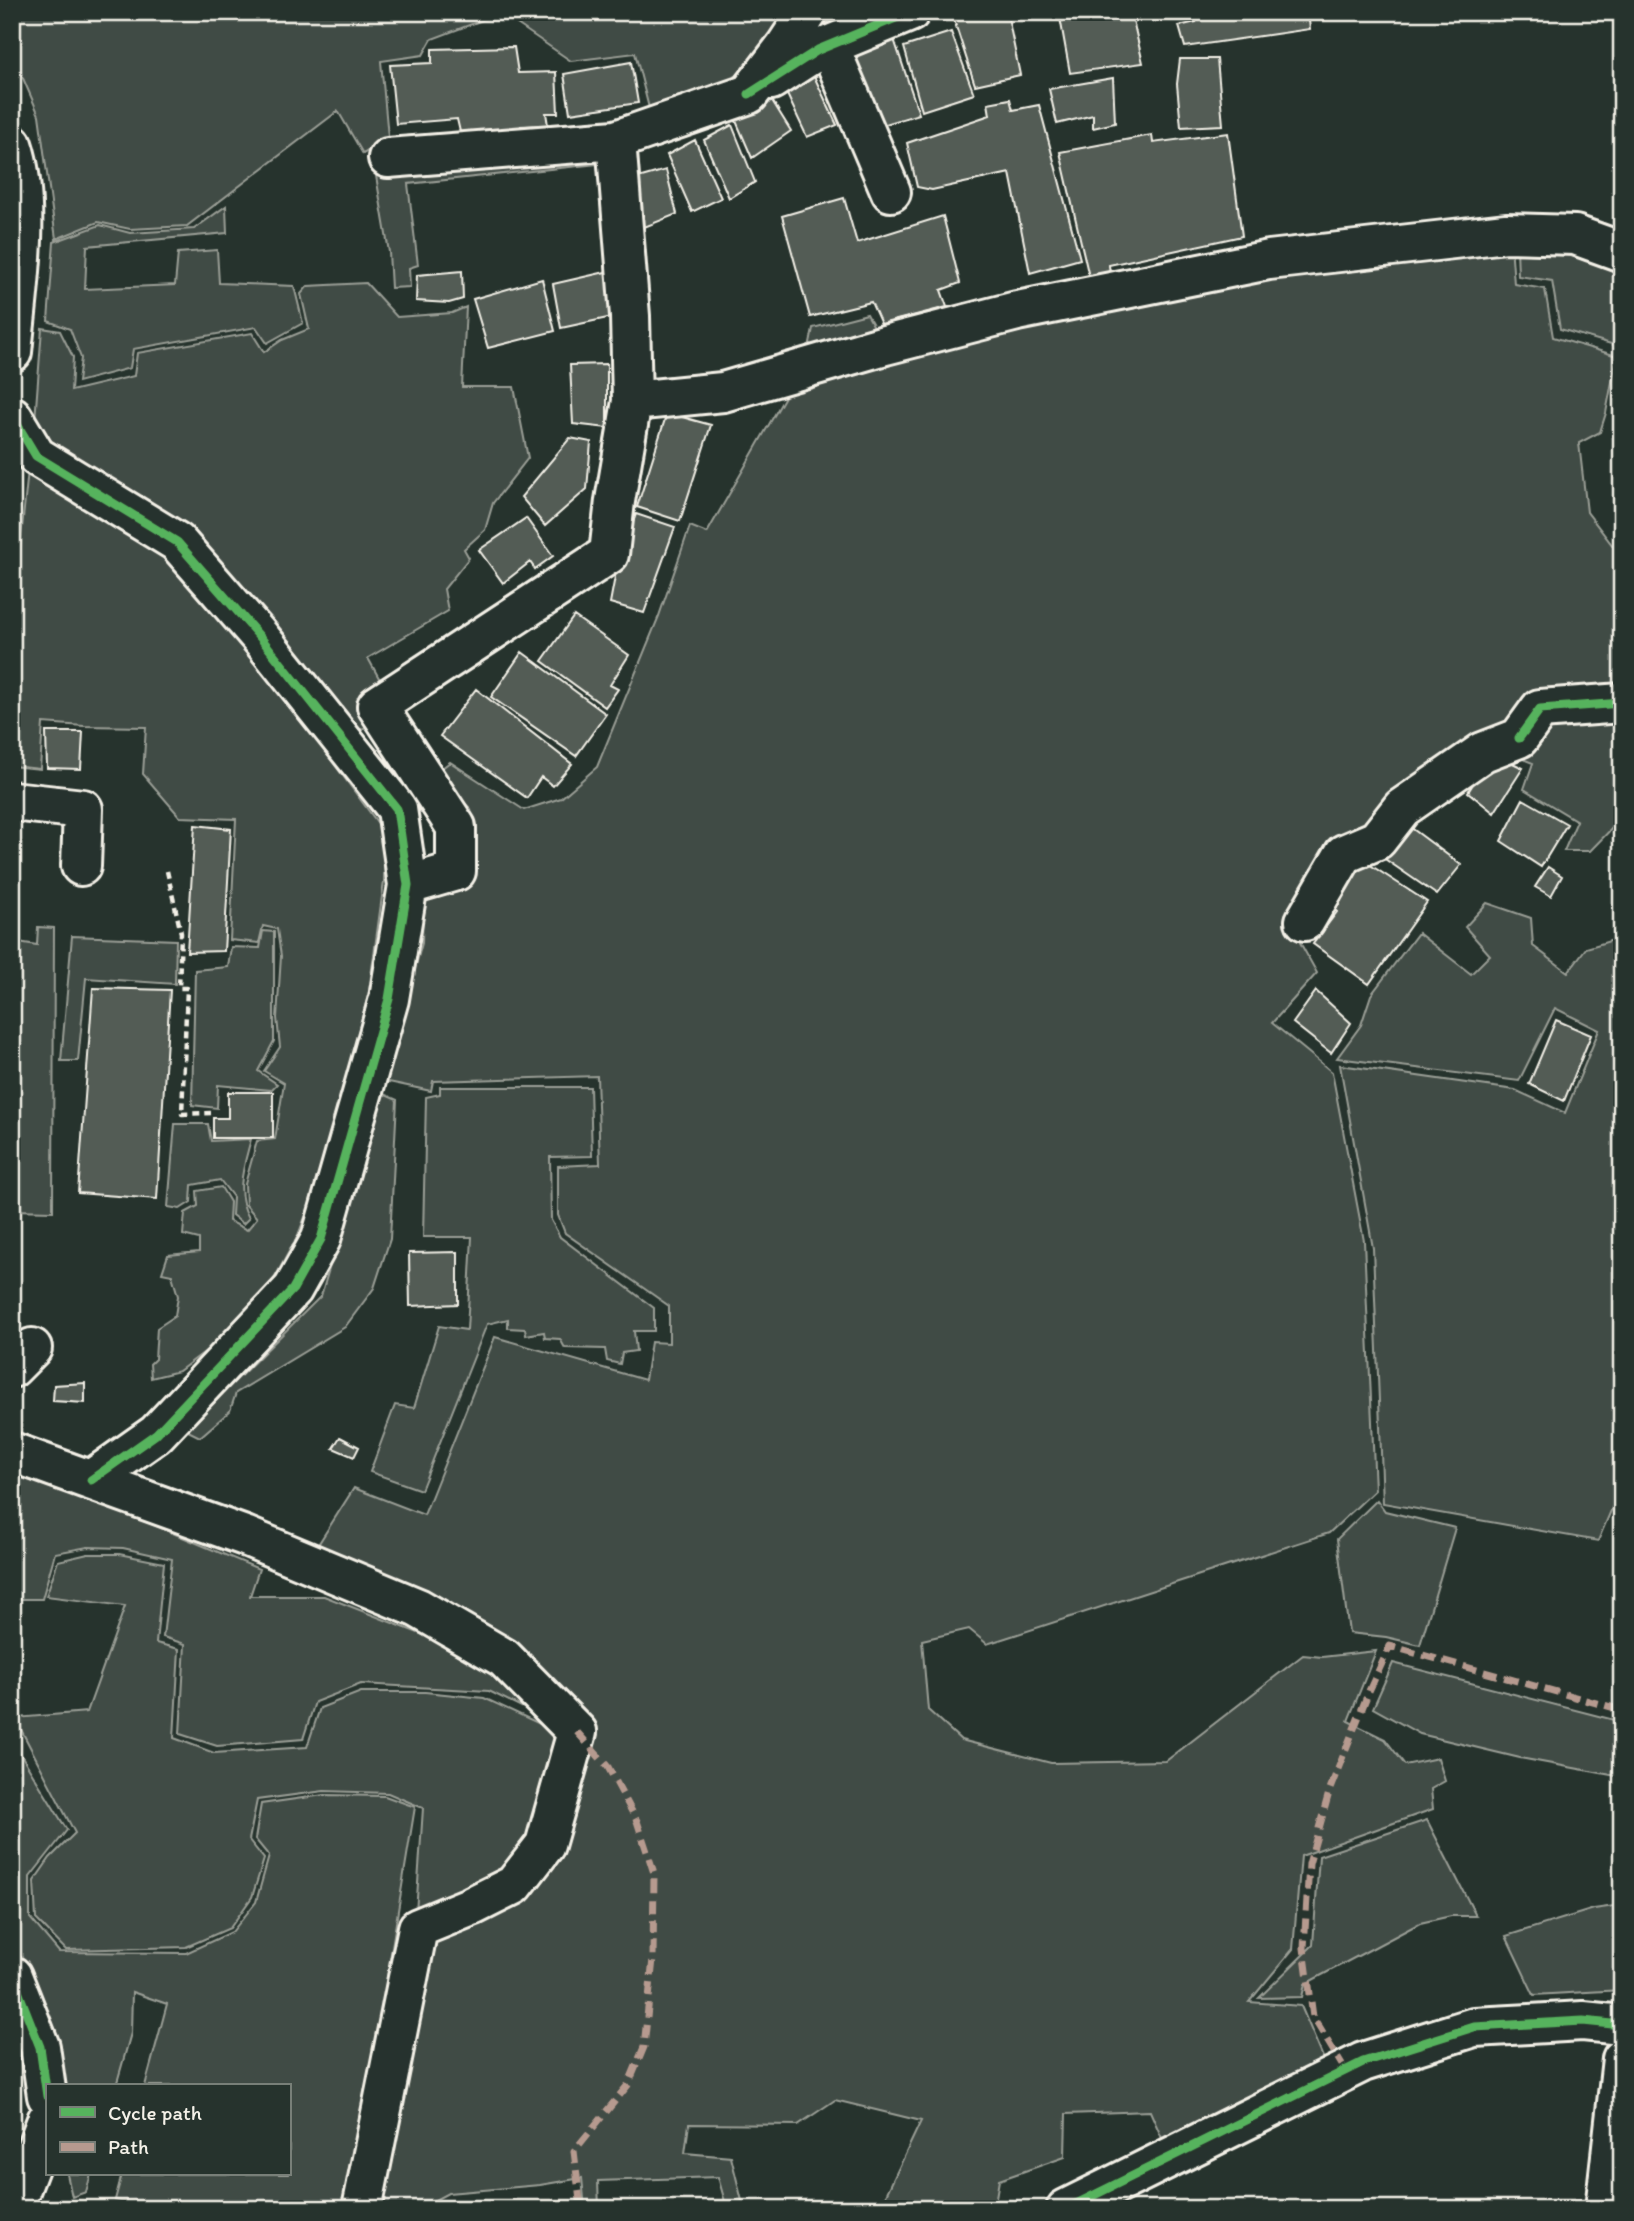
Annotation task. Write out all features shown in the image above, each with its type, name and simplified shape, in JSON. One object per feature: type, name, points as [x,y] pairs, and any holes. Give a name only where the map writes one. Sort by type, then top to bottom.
[{"type":"main road","points":[[749,94],[808,12]]},
{"type":"main road","points":[[388,158],[616,141],[749,94],[818,50],[910,12]]},
{"type":"main road","points":[[828,46],[891,192]]},
{"type":"main road","points":[[408,885],[456,871],[456,827],[377,706],[609,554],[632,401],[630,316],[616,141]]},
{"type":"main road","points":[[12,144],[18,160],[22,223],[12,352]]},
{"type":"main road","points":[[632,401],[723,392],[885,345],[1017,311],[1269,260],[1506,233],[1575,235],[1622,252]]},
{"type":"main road","points":[[12,416],[36,456],[177,542],[260,637],[397,809],[408,885],[389,999],[321,1239],[293,1289],[156,1434],[91,1480]]},
{"type":"main road","points":[[1305,921],[1344,854],[1377,840],[1402,808],[1483,752],[1519,738],[1540,709],[1622,703]]},
{"type":"main road","points":[[12,801],[83,810],[81,866]]},
{"type":"main road","points":[[12,1452],[245,1536],[418,1608],[504,1658],[577,1732],[545,1844],[514,1885],[418,1928],[362,2209]]},
{"type":"main road","points":[[12,1976],[40,2047],[46,2089]]},
{"type":"main road","points":[[1066,2209],[1363,2062],[1474,2027],[1583,2021],[1622,2025]]},
{"type":"main road","points":[[1605,2207],[1622,2059]]},
{"type":"main road","points":[[13,2209],[46,2123]]},
{"type":"path","points":[[167,871],[181,933],[179,988],[187,988],[182,1114],[211,1113]]},
{"type":"shaded area","points":[[12,12],[877,12],[745,85],[652,120],[635,53],[571,61],[501,13],[432,39],[423,55],[381,61],[388,137],[363,154],[338,111],[187,226],[130,229],[98,222],[56,239],[39,115],[12,53]]},
{"type":"shaded area","points":[[440,161],[598,164],[408,184],[418,265],[409,268],[410,287],[391,288],[389,252],[375,170]]},
{"type":"shaded area","points":[[226,206],[227,233],[87,246],[85,289],[175,285],[178,253],[217,250],[219,283],[294,286],[303,323],[267,343],[256,327],[133,349],[130,368],[78,382],[81,358],[70,329],[48,321],[54,242],[100,225],[130,233],[194,229]]},
{"type":"shaded area","points":[[1511,244],[1514,284],[1545,289],[1553,337],[1617,356],[1600,432],[1579,443],[1587,512],[1622,554],[1622,690],[1534,701],[1292,928],[1317,973],[1272,1023],[1332,1072],[1364,1241],[1375,1490],[1329,1533],[987,1644],[969,1629],[922,1640],[928,1710],[961,1740],[1051,1763],[1166,1761],[1303,1655],[1322,1657],[1376,1651],[1348,1721],[1385,1739],[1405,1765],[1438,1758],[1445,1781],[1431,1789],[1433,1809],[1301,1856],[1293,1949],[1249,2002],[1301,2006],[1325,2062],[1164,2143],[1150,2111],[1066,2114],[1065,2157],[999,2180],[994,2209],[877,2209],[921,2121],[835,2100],[798,2125],[689,2124],[685,2153],[731,2157],[744,2209],[727,2209],[718,2177],[598,2181],[599,2209],[585,2209],[582,2178],[540,2185],[448,2193],[418,2209],[370,2209],[425,1937],[516,1895],[586,1730],[314,1551],[354,1488],[424,1515],[495,1337],[645,1380],[651,1342],[669,1343],[669,1306],[565,1233],[558,1215],[558,1166],[600,1164],[597,1076],[433,1081],[431,1091],[384,1081],[422,943],[423,900],[477,871],[471,809],[434,774],[450,762],[524,810],[561,798],[597,767],[659,616],[690,526],[707,533],[807,358],[813,328],[867,314],[880,338],[1170,267]]},
{"type":"shaded area","points":[[1517,247],[1577,247],[1622,265],[1622,337],[1618,346],[1560,329],[1552,281],[1518,276]]},
{"type":"shaded area","points":[[366,283],[397,317],[452,313],[466,307],[462,387],[514,387],[528,458],[493,503],[485,530],[464,549],[469,558],[444,589],[448,611],[368,658],[385,689],[377,722],[351,734],[183,527],[111,479],[34,434],[42,328],[60,331],[73,357],[71,391],[134,376],[137,353],[252,333],[264,352],[282,340],[309,329],[301,294],[308,286]]},
{"type":"shaded area","points":[[28,470],[130,526],[175,566],[293,708],[385,833],[384,882],[369,991],[322,1173],[298,1235],[268,1290],[223,1338],[179,1371],[151,1378],[150,1364],[155,1359],[157,1328],[175,1316],[178,1296],[172,1275],[162,1273],[168,1255],[199,1252],[199,1239],[183,1235],[185,1213],[198,1206],[197,1191],[221,1187],[230,1202],[229,1221],[247,1230],[257,1218],[246,1205],[245,1184],[257,1141],[275,1139],[284,1083],[264,1071],[280,1047],[277,1018],[281,956],[277,929],[263,926],[259,943],[230,940],[236,819],[180,817],[143,774],[146,727],[43,723],[40,769],[12,766],[12,625]]},
{"type":"shaded area","points":[[1622,714],[1622,818],[1590,851],[1564,851],[1577,821],[1524,789],[1533,763],[1510,754],[1545,720]]},
{"type":"shaded area","points":[[1487,903],[1531,918],[1533,946],[1568,972],[1586,948],[1613,940],[1622,944],[1622,1485],[1598,1541],[1383,1503],[1373,1248],[1340,1065],[1515,1090],[1565,1113],[1599,1030],[1555,1008],[1519,1081],[1337,1058],[1361,1025],[1371,995],[1418,933],[1471,974],[1490,955],[1465,927]]},
{"type":"shaded area","points":[[38,927],[54,928],[53,1211],[12,1210],[12,941],[37,945]]},
{"type":"shaded area","points":[[263,931],[274,932],[274,1041],[258,1071],[277,1084],[271,1090],[218,1085],[217,1108],[192,1105],[195,970],[228,967],[231,947],[260,948]]},
{"type":"shaded area","points":[[72,936],[176,940],[175,984],[86,978],[78,1061],[61,1061]]},
{"type":"shaded area","points":[[440,1087],[590,1087],[592,1156],[550,1157],[551,1220],[560,1237],[654,1308],[654,1331],[634,1331],[636,1351],[622,1353],[620,1364],[607,1361],[605,1349],[565,1348],[560,1339],[545,1338],[544,1332],[526,1335],[525,1329],[508,1328],[508,1319],[487,1324],[421,1490],[370,1472],[395,1405],[414,1408],[439,1326],[467,1330],[472,1237],[423,1237],[426,1097],[440,1094]]},
{"type":"shaded area","points":[[381,1093],[397,1100],[390,1239],[374,1288],[345,1327],[236,1393],[230,1411],[200,1437],[186,1430],[321,1296]]},
{"type":"shaded area","points":[[175,1124],[208,1124],[211,1141],[251,1139],[241,1189],[244,1208],[249,1218],[243,1224],[232,1215],[233,1197],[220,1180],[192,1185],[191,1202],[180,1209],[168,1207]]},
{"type":"shaded area","points":[[12,1466],[259,1569],[250,1596],[324,1596],[454,1647],[503,1670],[558,1725],[489,1691],[361,1684],[315,1702],[303,1739],[217,1746],[180,1734],[185,1644],[163,1637],[172,1559],[123,1548],[88,1547],[55,1553],[42,1599],[12,1599]]},
{"type":"shaded area","points":[[1377,1500],[1385,1511],[1455,1528],[1420,1645],[1386,1637],[1349,1633],[1337,1539]]},
{"type":"shaded area","points":[[88,1554],[119,1554],[164,1563],[156,1643],[179,1649],[174,1738],[214,1753],[307,1747],[320,1708],[361,1692],[425,1692],[484,1698],[566,1736],[537,1839],[505,1879],[416,1913],[423,1808],[388,1793],[324,1791],[257,1800],[249,1840],[264,1859],[252,1897],[230,1928],[186,1947],[66,1950],[36,1919],[34,1881],[50,1858],[75,1833],[15,1718],[87,1712],[125,1606],[46,1596],[58,1561]]},
{"type":"shaded area","points":[[1393,1663],[1622,1722],[1622,1777],[1520,1758],[1420,1734],[1373,1708]]},
{"type":"shaded area","points":[[12,1740],[67,1830],[30,1877],[30,1918],[59,1952],[186,1953],[232,1932],[256,1902],[269,1856],[255,1839],[261,1804],[324,1795],[385,1796],[415,1807],[349,2209],[167,2209],[115,2200],[121,2176],[290,2176],[290,2084],[146,2084],[167,2004],[132,1992],[131,2033],[117,2084],[60,2084],[36,1990],[12,1952]]},
{"type":"shaded area","points":[[1427,1820],[1476,1916],[1451,1916],[1420,1923],[1305,1984],[1302,1997],[1259,1998],[1313,1945],[1319,1856]]},
{"type":"shaded area","points":[[1622,1905],[1622,1990],[1534,1995],[1506,1936],[1594,1909]]},
{"type":"shaded area","points":[[67,2176],[90,2176],[86,2192],[72,2197]]},
{"type":"building","points":[[981,12],[1007,12],[1020,75],[975,85],[954,20]]},
{"type":"building","points":[[1059,12],[1110,12],[1112,21],[1132,16],[1143,63],[1070,73]]},
{"type":"building","points":[[1194,12],[1308,12],[1310,29],[1185,47],[1179,26],[1196,22]]},
{"type":"building","points":[[951,32],[974,94],[922,111],[904,47]]},
{"type":"building","points":[[893,36],[919,114],[879,126],[854,55]]},
{"type":"building","points":[[514,47],[518,73],[556,72],[558,113],[546,113],[548,125],[521,126],[522,136],[461,136],[457,119],[396,124],[390,65],[432,63],[432,49]]},
{"type":"building","points":[[1180,59],[1217,59],[1223,125],[1181,127],[1177,84]]},
{"type":"building","points":[[631,62],[638,103],[570,113],[564,74]]},
{"type":"building","points":[[812,72],[837,125],[807,137],[784,88]]},
{"type":"building","points":[[1113,78],[1115,123],[1093,128],[1093,115],[1057,124],[1049,89]]},
{"type":"building","points":[[768,94],[791,131],[752,158],[733,114]]},
{"type":"building","points":[[1010,99],[1013,110],[1039,105],[1080,259],[1030,273],[1010,173],[932,190],[917,187],[907,143],[990,115],[988,103]]},
{"type":"building","points":[[732,125],[755,182],[729,198],[704,140]]},
{"type":"building","points":[[1228,133],[1242,236],[1109,265],[1110,275],[1089,277],[1060,152],[1152,135],[1153,143]]},
{"type":"building","points":[[695,140],[721,198],[692,212],[667,155]]},
{"type":"building","points":[[666,170],[677,214],[642,228],[631,180]]},
{"type":"building","points":[[844,198],[857,243],[943,216],[960,283],[941,290],[947,307],[881,324],[871,302],[810,317],[782,216]]},
{"type":"building","points":[[462,271],[463,299],[449,303],[416,301],[417,275]]},
{"type":"building","points":[[610,271],[617,316],[561,328],[553,284]]},
{"type":"building","points":[[542,279],[555,331],[488,348],[473,299]]},
{"type":"building","points":[[607,364],[607,428],[573,424],[570,365]]},
{"type":"building","points":[[667,413],[711,425],[680,521],[637,507]]},
{"type":"building","points":[[570,438],[591,442],[587,489],[545,526],[521,497]]},
{"type":"building","points":[[636,514],[675,527],[644,613],[610,603],[617,566]]},
{"type":"building","points":[[526,518],[553,556],[535,569],[530,562],[503,583],[479,550]]},
{"type":"building","points":[[574,616],[629,655],[610,685],[618,689],[605,707],[542,661]]},
{"type":"building","points":[[522,652],[606,714],[576,756],[491,697]]},
{"type":"building","points":[[476,689],[572,764],[553,786],[541,777],[527,798],[440,736]]},
{"type":"building","points":[[46,732],[83,732],[81,769],[47,768]]},
{"type":"building","points":[[1502,758],[1523,768],[1494,813],[1468,792],[1478,776]]},
{"type":"building","points":[[1523,799],[1567,824],[1541,867],[1501,841]]},
{"type":"building","points":[[1406,824],[1461,865],[1437,895],[1382,857]]},
{"type":"building","points":[[195,825],[231,829],[224,951],[187,952]]},
{"type":"building","points":[[1361,859],[1427,902],[1369,984],[1313,944],[1337,912],[1326,902]]},
{"type":"building","points":[[1548,867],[1562,876],[1551,896],[1535,887]]},
{"type":"building","points":[[93,988],[170,990],[157,1199],[78,1193]]},
{"type":"building","points":[[1316,991],[1351,1023],[1331,1053],[1293,1023]]},
{"type":"building","points":[[1556,1020],[1591,1035],[1564,1101],[1529,1084]]},
{"type":"building","points":[[228,1092],[273,1092],[273,1138],[213,1138],[213,1118],[228,1118]]},
{"type":"building","points":[[458,1252],[458,1304],[410,1306],[409,1253]]},
{"type":"building","points":[[85,1383],[85,1403],[53,1401],[54,1385]]},
{"type":"building","points":[[340,1437],[359,1447],[354,1457],[333,1448]]},
{"type":"building","points":[[454,2201],[513,2205],[512,2209],[440,2209]]},
{"type":"marked path","points":[[1345,2070],[1313,2017],[1304,1948],[1309,1864],[1330,1789],[1390,1646],[1622,1710]]},
{"type":"marked path","points":[[577,1732],[608,1767],[637,1821],[654,1873],[653,1959],[644,2047],[628,2085],[574,2151],[581,2209]]},
{"type":"cycle path","points":[[749,94],[818,50],[910,12]]},
{"type":"cycle path","points":[[12,416],[36,456],[177,542],[260,637],[397,809],[408,885],[389,999],[321,1239],[293,1289],[156,1434],[91,1480]]},
{"type":"cycle path","points":[[1519,738],[1540,709],[1622,703]]},
{"type":"cycle path","points":[[12,1976],[40,2047],[46,2089]]},
{"type":"cycle path","points":[[1066,2209],[1363,2062],[1474,2027],[1583,2021],[1622,2025]]}]
